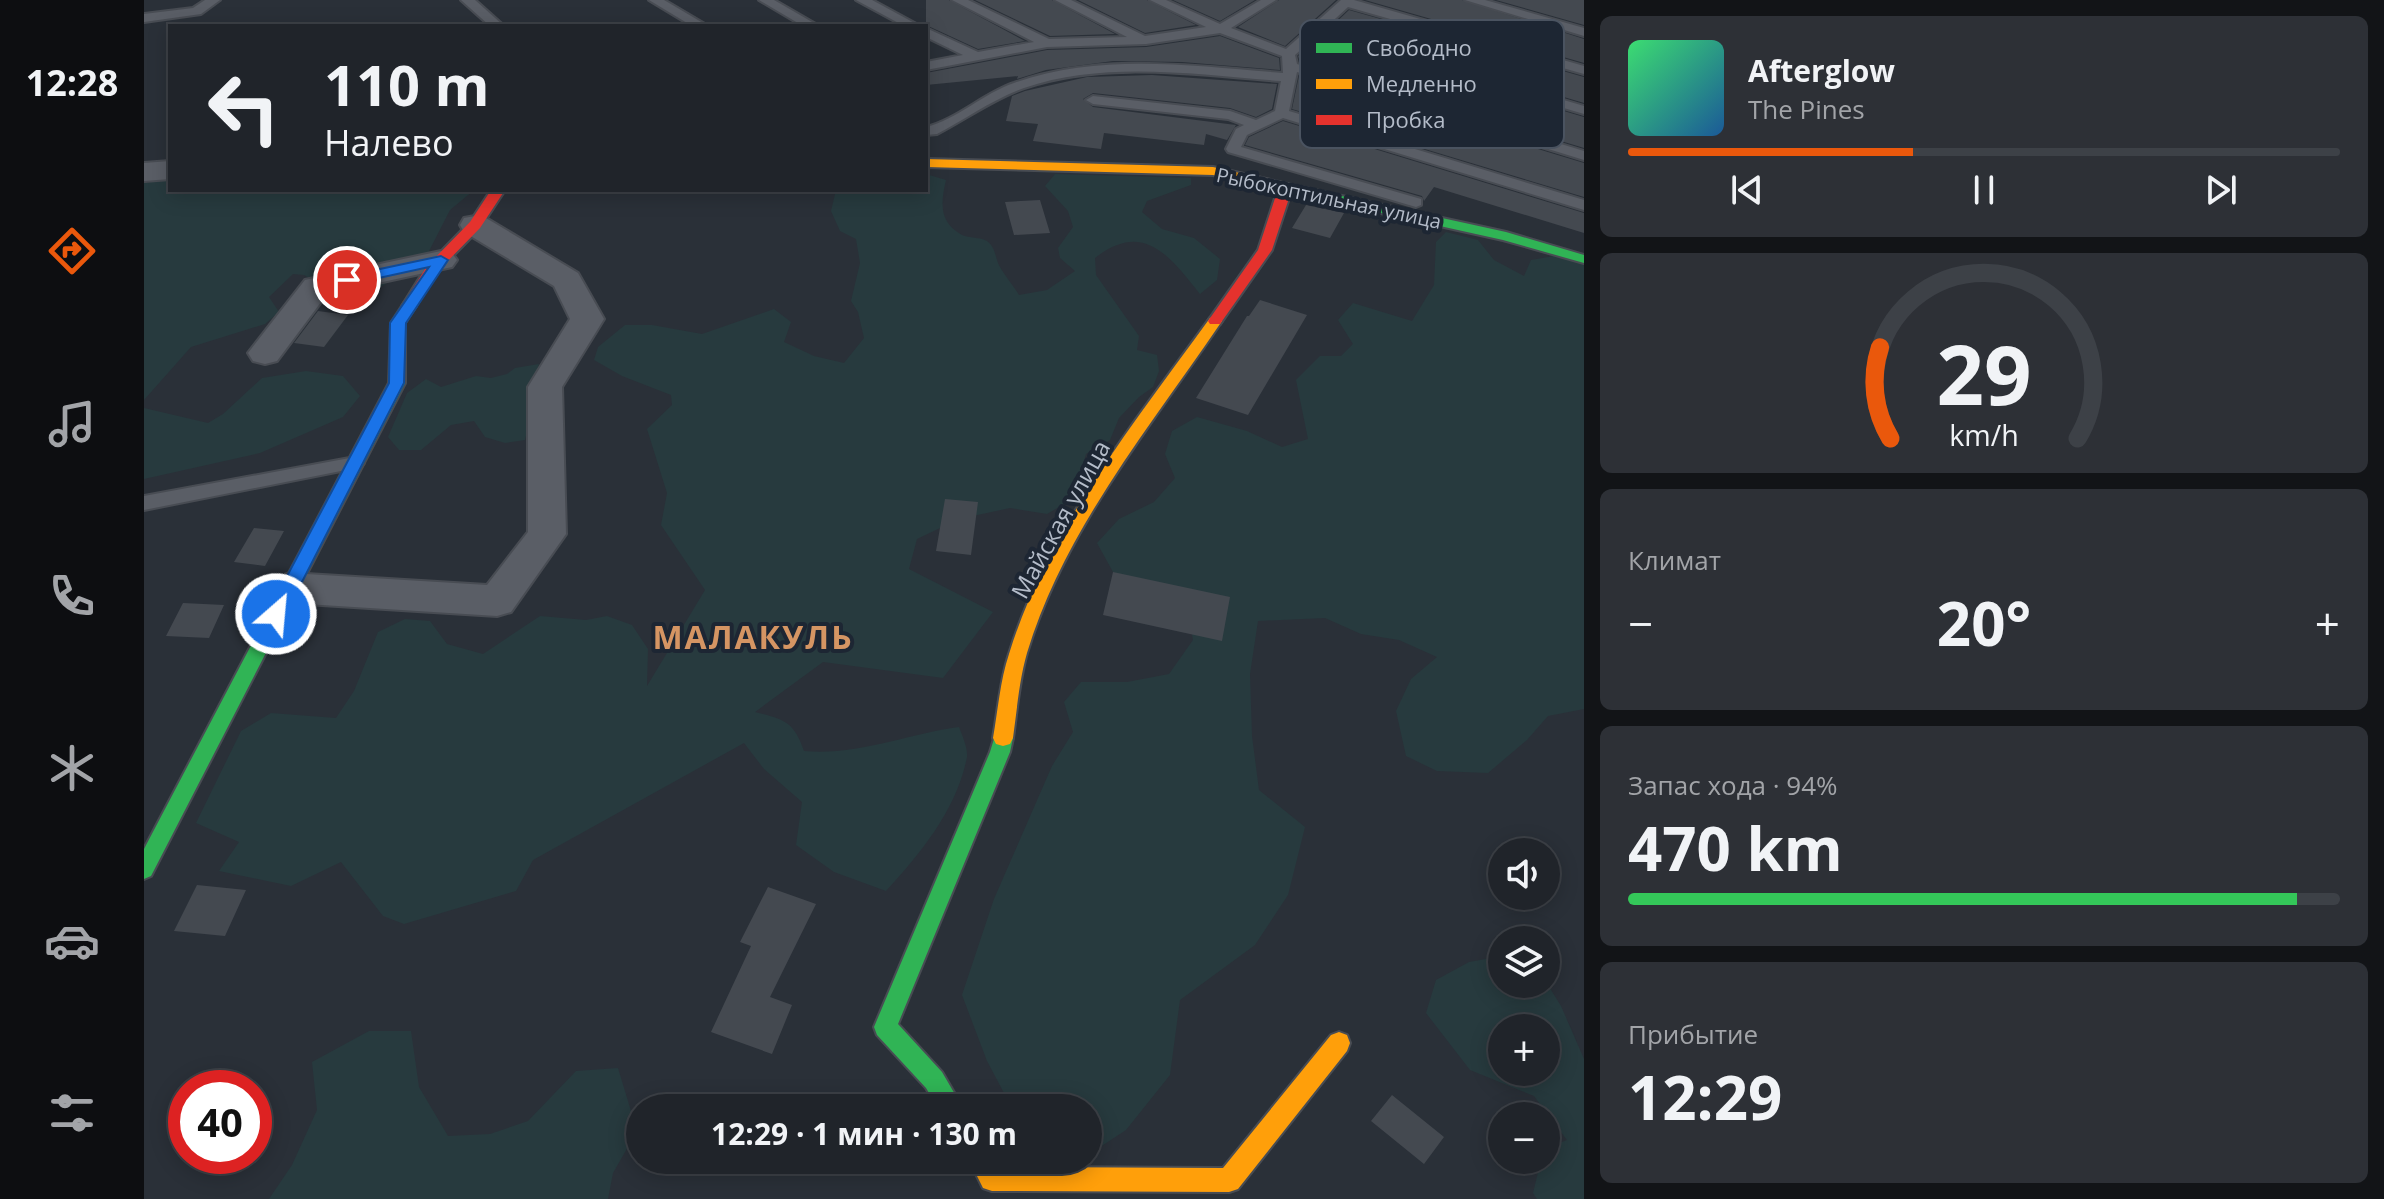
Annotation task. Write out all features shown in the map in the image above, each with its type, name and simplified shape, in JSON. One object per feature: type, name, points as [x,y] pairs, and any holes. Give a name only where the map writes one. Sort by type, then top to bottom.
[{"type":"street","name":"Рыбокоптильная улица","points":[[928,163],[1213,171],[1506,236],[1584,259]]},
{"type":"street","points":[[144,172],[168,170]]},
{"type":"street","name":"Майская улица","points":[[942,1094],[934,1080],[885,1027],[1000,752],[1019,650],[1050,577],[1120,457],[1265,250],[1285,189]]},
{"type":"street","points":[[144,870],[397,383],[398,323],[441,260],[475,225],[497,192]]},
{"type":"street","points":[[290,588],[497,601],[547,534],[545,387],[587,319],[567,280],[475,225]]},
{"type":"street","points":[[265,353],[316,287],[441,260]]},
{"type":"street","points":[[989,1174],[992,1179],[1229,1180],[1339,1043]]},
{"type":"lane","points":[[144,18],[196,11],[214,0]]},
{"type":"lane","points":[[467,0],[496,24]]},
{"type":"lane","points":[[655,0],[698,24]]},
{"type":"lane","points":[[765,0],[809,24]]},
{"type":"lane","points":[[862,0],[910,24]]},
{"type":"lane","points":[[958,0],[1047,43]]},
{"type":"lane","points":[[1061,0],[1146,40]]},
{"type":"lane","points":[[1156,0],[1300,69]]},
{"type":"lane","points":[[1471,0],[1542,20]]},
{"type":"lane","points":[[928,66],[1047,43],[1146,40],[1221,29],[1263,1]]},
{"type":"lane","points":[[1326,20],[1347,1],[1412,20]]},
{"type":"lane","points":[[1564,26],[1584,32]]},
{"type":"lane","points":[[928,33],[977,57]]},
{"type":"lane","points":[[1282,113],[1290,66],[1300,52]]},
{"type":"lane","points":[[1564,64],[1584,70]]},
{"type":"lane","points":[[928,131],[1018,86],[1060,74],[1126,68],[1290,66]]},
{"type":"lane","points":[[1093,100],[1230,115],[1256,125]]},
{"type":"lane","points":[[1564,104],[1584,110]]},
{"type":"lane","points":[[1300,118],[1282,113],[1241,132],[1233,149],[1416,202]]},
{"type":"lane","points":[[1397,148],[1584,205]]},
{"type":"lane","points":[[1558,148],[1584,156]]},
{"type":"lane","points":[[144,503],[355,463]]},
{"type":"green space","points":[[1055,174],[1191,178],[1191,185],[1147,201],[1142,212],[1162,229],[1194,238],[1220,259],[1217,280],[1200,294],[1166,255],[1141,242],[1112,247],[1095,258],[1096,275],[1139,336],[1137,350],[1157,355],[1159,371],[1153,387],[1119,418],[1110,440],[1086,454],[1073,499],[1047,514],[1010,508],[959,519],[917,539],[909,569],[993,612],[943,678],[823,662],[755,712],[786,723],[796,733],[804,751],[843,750],[959,727],[967,757],[955,795],[924,846],[886,891],[834,872],[796,845],[802,802],[764,769],[744,743],[533,860],[516,891],[404,924],[383,916],[341,862],[291,886],[219,871],[239,842],[196,823],[241,731],[271,713],[336,718],[354,691],[378,632],[405,619],[430,621],[447,644],[483,654],[540,616],[586,620],[607,616],[632,625],[648,649],[647,686],[705,590],[661,525],[667,493],[647,429],[672,405],[671,395],[622,376],[594,360],[598,347],[625,325],[652,325],[702,334],[774,309],[791,322],[784,342],[814,356],[844,363],[864,338],[858,312],[851,301],[860,263],[856,239],[840,231],[831,211],[836,192],[928,192],[928,175],[946,180],[943,196],[945,218],[962,235],[990,243],[1000,266],[1019,295],[1047,290],[1075,271],[1060,258],[1058,248],[1073,227],[1068,211],[1045,186]]},
{"type":"green space","points":[[168,179],[168,192],[472,192],[450,210],[425,259],[379,288],[350,301],[304,275],[293,274],[269,297],[279,312],[265,324],[191,347],[144,400],[144,183]]},
{"type":"green space","points":[[1446,232],[1478,240],[1494,260],[1524,276],[1531,260],[1554,256],[1584,264],[1584,709],[1548,716],[1527,740],[1488,773],[1437,771],[1406,756],[1396,711],[1411,679],[1437,657],[1399,640],[1361,634],[1325,618],[1258,621],[1250,674],[1252,736],[1259,790],[1305,827],[1288,895],[1255,945],[1180,1000],[1170,1075],[1126,1130],[1102,1146],[1102,1094],[1005,1094],[987,1061],[962,995],[994,899],[1052,766],[1073,732],[1064,702],[1081,682],[1127,682],[1169,674],[1193,640],[1187,606],[1113,572],[1097,543],[1119,519],[1154,502],[1175,478],[1165,454],[1172,431],[1197,417],[1247,431],[1282,447],[1308,439],[1296,380],[1320,356],[1341,356],[1353,344],[1338,320],[1353,303],[1412,321],[1434,285],[1436,242]]},
{"type":"green space","points":[[539,364],[529,397],[530,419],[525,440],[505,443],[485,437],[474,421],[451,425],[421,450],[399,450],[388,437],[407,393],[426,379],[441,387],[476,376],[491,378],[507,374],[515,368]]},
{"type":"green space","points":[[306,371],[343,376],[360,396],[343,417],[260,453],[144,479],[144,408],[208,423],[223,414],[262,378]]},
{"type":"green space","points":[[1488,959],[1488,998],[1556,998],[1584,1059],[1584,1199],[1537,1199],[1533,1193],[1538,1174],[1560,1174],[1560,1143],[1567,1140],[1560,1131],[1560,1102],[1538,1102],[1534,1096],[1509,1086],[1560,1086],[1560,1014],[1488,1014],[1488,1077],[1470,1070],[1426,1013],[1436,980],[1469,962]]},
{"type":"green space","points":[[369,1031],[411,1031],[419,1087],[448,1136],[490,1134],[528,1121],[576,1071],[618,1068],[626,1095],[626,1150],[613,1173],[608,1199],[269,1199],[292,1165],[317,1110],[312,1062]]},
{"type":"building","points":[[926,0],[949,0],[1025,41],[978,49],[926,24]]},
{"type":"building","points":[[975,0],[1052,0],[1115,34],[1050,36]]},
{"type":"building","points":[[1078,0],[1147,0],[1196,25],[1145,33]]},
{"type":"building","points":[[1173,0],[1255,0],[1220,21]]},
{"type":"building","points":[[1279,0],[1336,0],[1314,20],[1300,20],[1300,32],[1285,46],[1238,27]]},
{"type":"building","points":[[1365,0],[1462,0],[1525,20],[1435,20]]},
{"type":"building","points":[[1496,0],[1584,0],[1584,25]]},
{"type":"building","points":[[1349,10],[1384,20],[1338,20]]},
{"type":"building","points":[[1564,33],[1584,39],[1584,63],[1564,57]]},
{"type":"building","points":[[1220,36],[1279,58],[1280,70],[1182,62],[1113,61],[1046,70],[1017,79],[1018,76],[928,85],[928,73],[1047,50],[1146,47]]},
{"type":"building","points":[[1564,71],[1584,77],[1584,103],[1564,97]]},
{"type":"building","points":[[1152,75],[1277,84],[1272,109],[1256,117],[1230,108],[1093,93],[1083,99],[1093,107],[1236,125],[1227,140],[1206,134],[1204,145],[1104,133],[1101,149],[1033,141],[1038,124],[1006,121],[1012,96],[1025,91],[1087,77]]},
{"type":"building","points":[[1299,76],[1300,111],[1292,109]]},
{"type":"building","points":[[1564,111],[1584,117],[1584,148],[1564,142]]},
{"type":"building","points":[[1283,121],[1300,126],[1300,148],[1371,148],[1584,213],[1584,233],[1434,187],[1424,201],[1422,196],[1245,145],[1249,137]]},
{"type":"building","points":[[1421,148],[1535,148],[1584,163],[1584,197]]},
{"type":"building","points":[[1040,200],[1050,233],[1014,235],[1005,202]]},
{"type":"building","points":[[1306,205],[1344,213],[1330,238],[1292,228]]},
{"type":"building","points":[[1260,300],[1307,315],[1248,415],[1196,398],[1247,316]]},
{"type":"building","points":[[318,311],[348,315],[324,347],[294,343]]},
{"type":"building","points":[[945,499],[978,502],[971,555],[936,551]]},
{"type":"building","points":[[254,528],[284,531],[265,566],[234,562]]},
{"type":"building","points":[[1113,572],[1230,597],[1222,641],[1103,615]]},
{"type":"building","points":[[183,603],[224,605],[209,638],[166,636]]},
{"type":"building","points":[[197,885],[246,890],[225,936],[174,931]]},
{"type":"building","points":[[768,887],[816,904],[770,997],[792,1005],[772,1054],[711,1032],[751,946],[740,942]]},
{"type":"building","points":[[1392,1095],[1444,1137],[1424,1164],[1371,1121]]},
{"type":"traffic: fast","points":[[1305,192],[1506,236],[1584,259]]},
{"type":"traffic: fast","points":[[144,870],[397,383],[398,323],[409,306]]},
{"type":"traffic: fast","points":[[942,1094],[934,1080],[885,1027],[1000,752],[1003,738]]},
{"type":"traffic: slow","points":[[928,163],[1213,171],[1305,192]]},
{"type":"traffic: slow","points":[[1003,738],[1020,647],[1058,560],[1106,478],[1215,321]]},
{"type":"traffic: slow","points":[[989,1174],[992,1179],[1229,1180],[1339,1043]]},
{"type":"traffic: jam","points":[[1215,321],[1265,250],[1285,189]]},
{"type":"traffic: jam","points":[[409,306],[432,269],[475,225],[497,192]]},
{"type":"district","name":"МАЛАКУЛЬ","points":[[753,636]]},
{"type":"route","points":[[276,614],[397,383],[398,323],[441,260],[347,280]]}]
